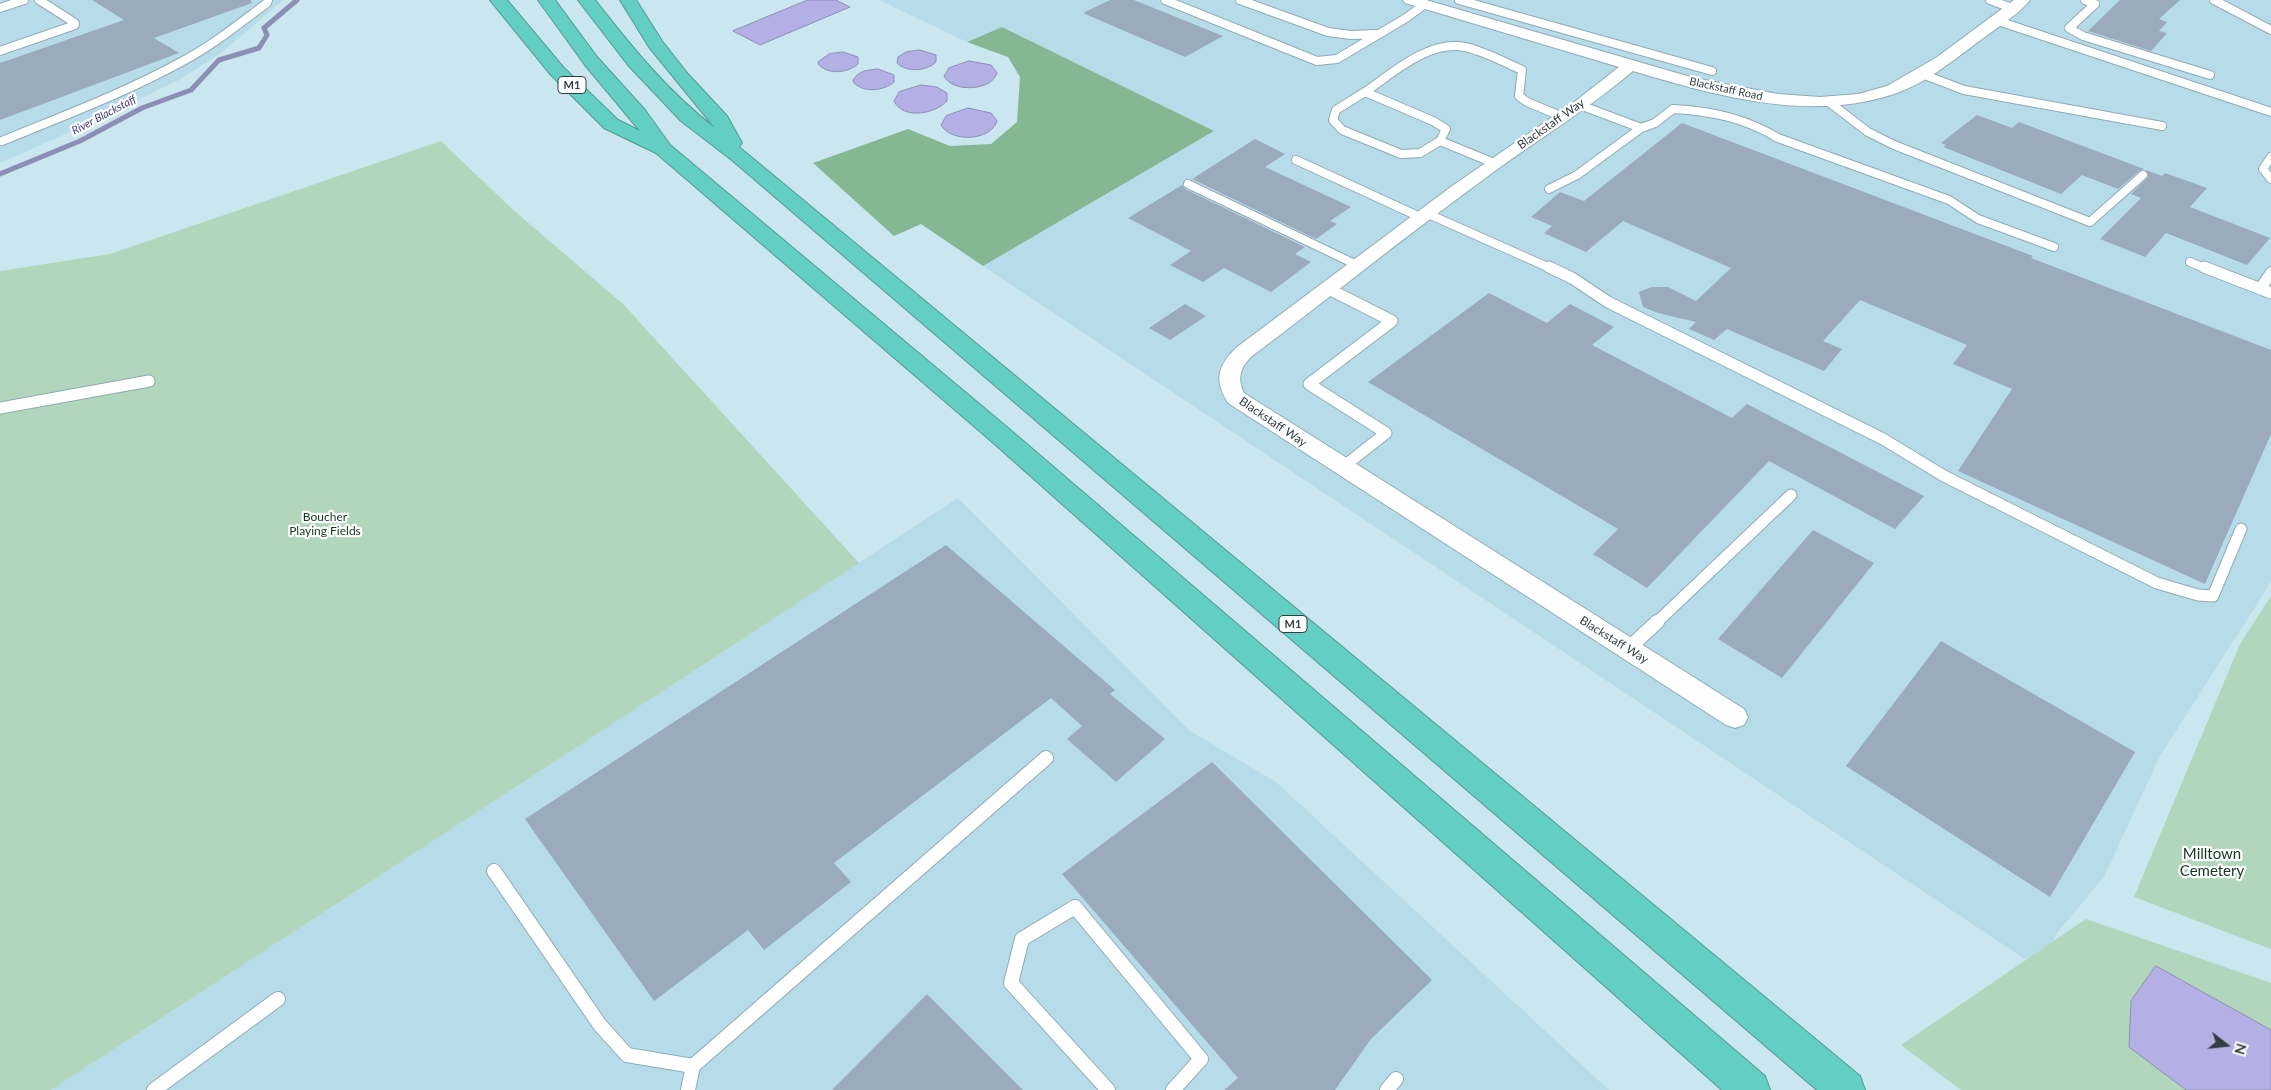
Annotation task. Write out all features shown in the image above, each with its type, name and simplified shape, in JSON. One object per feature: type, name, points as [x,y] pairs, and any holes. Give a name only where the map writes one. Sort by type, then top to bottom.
[{"type":"highway","name":"M1","points":[[498,0],[557,71],[611,124],[663,149]]},
{"type":"highway","name":"M1","points":[[546,0],[591,61],[638,114],[663,149],[999,434],[1751,1090]]},
{"type":"highway","name":"M1","points":[[586,0],[634,61],[688,117],[740,157],[1846,1090]]},
{"type":"highway","name":"M1","points":[[628,0],[655,43],[720,120],[740,157]]},
{"type":"street","name":"Blackstaff Road","points":[[1417,2],[1630,66],[1726,91],[1786,100],[1829,102],[1870,97],[1892,90],[1922,74],[2018,4]]},
{"type":"street","name":"Blackstaff Way","points":[[1630,66],[1580,105],[1494,163],[1423,215],[1236,360],[1230,370],[1228,380],[1230,389],[1236,398],[1735,717]]},
{"type":"lane","points":[[0,8],[24,0]]},
{"type":"lane","points":[[0,52],[75,25],[75,23],[39,0]]},
{"type":"lane","points":[[2,141],[126,88],[182,61],[211,44],[268,3],[268,0]]},
{"type":"lane","points":[[1165,0],[1317,61],[1337,58],[1406,18],[1417,2]]},
{"type":"lane","points":[[1240,0],[1328,32],[1351,35],[1378,34]]},
{"type":"lane","points":[[1459,0],[1712,72]]},
{"type":"lane","points":[[1990,0],[2018,4]]},
{"type":"lane","points":[[2085,0],[2095,4],[2069,28],[2083,36],[2210,75]]},
{"type":"lane","points":[[2214,0],[2271,30]]},
{"type":"lane","points":[[1995,20],[2271,112]]},
{"type":"lane","points":[[1365,92],[1446,129],[1440,141],[1420,154],[1401,154],[1342,130],[1332,120],[1336,110],[1418,58],[1439,47],[1463,47],[1522,70],[1519,96],[1527,102],[1562,117]]},
{"type":"lane","points":[[1922,74],[1964,90],[2162,126]]},
{"type":"lane","points":[[1829,102],[1868,132],[1894,145],[2090,222],[2143,174]]},
{"type":"lane","points":[[1580,105],[1641,128]]},
{"type":"lane","points":[[1549,189],[1577,174],[1641,128],[1655,123],[1673,109],[1708,111],[1762,128],[1778,138],[1949,200],[1978,219],[2054,247]]},
{"type":"lane","points":[[1440,141],[1494,163]]},
{"type":"lane","points":[[2271,158],[2263,169],[2271,179]]},
{"type":"lane","points":[[1296,160],[1572,278],[1608,302],[1883,439],[1944,476],[2156,583],[2198,595],[2214,596],[2241,530]]},
{"type":"lane","points":[[1188,184],[1359,266]]},
{"type":"lane","points":[[2190,262],[2271,293]]},
{"type":"lane","points":[[2260,289],[2271,273]]},
{"type":"lane","points":[[1329,289],[1392,321],[1309,384],[1386,432],[1342,467]]},
{"type":"lane","points":[[0,408],[149,381]]},
{"type":"lane","points":[[1628,648],[1791,495]]},
{"type":"lane","points":[[688,1090],[693,1066],[1046,758]]},
{"type":"lane","points":[[494,872],[600,1024],[627,1055],[693,1066]]},
{"type":"lane","points":[[1108,1090],[1010,983],[1022,939],[1075,907],[1202,1059],[1173,1090]]},
{"type":"lane","points":[[154,1090],[278,999]]},
{"type":"shaded area","points":[[0,0],[283,0],[221,53],[179,80],[0,163]]},
{"type":"shaded area","points":[[808,0],[836,0],[850,7],[760,45],[733,31]]},
{"type":"shaded area","points":[[879,0],[2271,0],[2271,582],[2160,756],[2104,877],[2056,934],[2043,971],[983,266],[1213,131],[1002,27],[967,42]]},
{"type":"shaded area","points":[[920,50],[936,55],[936,62],[928,67],[917,70],[906,68],[897,63],[898,57],[906,52]]},
{"type":"shaded area","points":[[843,52],[858,57],[858,64],[838,72],[828,70],[819,65],[818,62],[829,54]]},
{"type":"shaded area","points":[[969,61],[991,65],[997,73],[994,79],[972,88],[955,85],[944,76],[949,68]]},
{"type":"shaded area","points":[[878,69],[894,75],[894,82],[874,90],[863,88],[854,83],[853,80],[858,74]]},
{"type":"shaded area","points":[[921,85],[937,87],[947,93],[947,101],[935,109],[919,113],[904,111],[898,107],[894,101],[899,92]]},
{"type":"shaded area","points":[[968,108],[991,113],[997,121],[993,128],[979,136],[962,137],[946,131],[941,125],[946,116]]},
{"type":"shaded area","points":[[958,498],[1190,731],[1276,782],[1609,1090],[51,1090]]},
{"type":"shaded area","points":[[2156,966],[2271,1030],[2271,1090],[2186,1090],[2129,1047],[2131,1001]]},
{"type":"green space","points":[[1002,27],[1214,131],[983,266],[921,224],[894,236],[813,163],[908,129],[950,146],[991,144],[1017,122],[1020,77],[1008,57],[967,42]]},
{"type":"green space","name":"Boucher Playing Fields","points":[[441,141],[511,208],[623,304],[859,563],[51,1090],[0,1090],[0,271],[110,254]]},
{"type":"green space","name":"Milltown Cemetery","points":[[2271,596],[2271,949],[2134,897],[2240,644]]},
{"type":"green space","points":[[2086,919],[2271,983],[2271,1090],[1961,1090],[1901,1045]]},
{"type":"building","points":[[92,0],[251,0],[252,3],[154,38],[179,53],[0,120],[0,63],[124,20]]},
{"type":"building","points":[[1110,0],[1134,0],[1223,36],[1185,57],[1083,13]]},
{"type":"building","points":[[2120,0],[2180,0],[2159,19],[2167,22],[2159,31],[2167,33],[2151,51],[2088,31]]},
{"type":"building","points":[[1977,115],[2012,128],[2019,122],[2144,169],[2118,189],[2082,175],[2061,194],[1943,147],[1946,145],[1941,143]]},
{"type":"building","points":[[1682,123],[2033,256],[2031,258],[2271,350],[2271,434],[2205,584],[1958,471],[2012,389],[1953,364],[1967,345],[1860,300],[1823,341],[1842,349],[1824,371],[1727,329],[1714,340],[1689,329],[1696,322],[1658,313],[1643,307],[1639,292],[1652,287],[1668,287],[1696,301],[1731,268],[1623,221],[1586,252],[1544,233],[1552,226],[1531,217],[1560,192],[1584,201]]},
{"type":"building","points":[[1255,139],[1285,154],[1265,167],[1351,207],[1330,221],[1337,224],[1316,239],[1192,179]]},
{"type":"building","points":[[2146,170],[2162,176],[2165,173],[2207,188],[2190,207],[2270,238],[2247,265],[2166,233],[2145,257],[2100,239],[2141,198],[2131,194],[2148,177]]},
{"type":"building","points":[[1182,185],[1185,189],[1305,247],[1295,254],[1311,262],[1271,292],[1224,268],[1203,282],[1170,265],[1191,251],[1128,218]]},
{"type":"building","points":[[1489,293],[1547,323],[1570,304],[1614,327],[1592,345],[1732,418],[1747,404],[1924,496],[1895,529],[1769,461],[1647,588],[1593,554],[1618,529],[1368,382]]},
{"type":"building","points":[[1185,304],[1206,316],[1170,340],[1149,328]]},
{"type":"building","points":[[1813,530],[1874,563],[1782,678],[1718,639]]},
{"type":"building","points":[[946,545],[1115,690],[1110,694],[1165,739],[1116,782],[1067,739],[1082,726],[1051,698],[834,863],[851,882],[764,950],[748,930],[654,1001],[525,819]]},
{"type":"building","points":[[1941,641],[2135,752],[2050,897],[1846,766]]},
{"type":"building","points":[[1212,762],[1432,980],[1371,1039],[1335,1090],[1224,1090],[1238,1078],[1062,874]]},
{"type":"building","points":[[927,994],[1023,1090],[832,1090]]},
{"type":"waterway","name":"River Blackstaff","points":[[0,174],[80,141],[142,108],[191,90],[219,60],[259,48],[267,35],[264,28],[297,0]]}]
